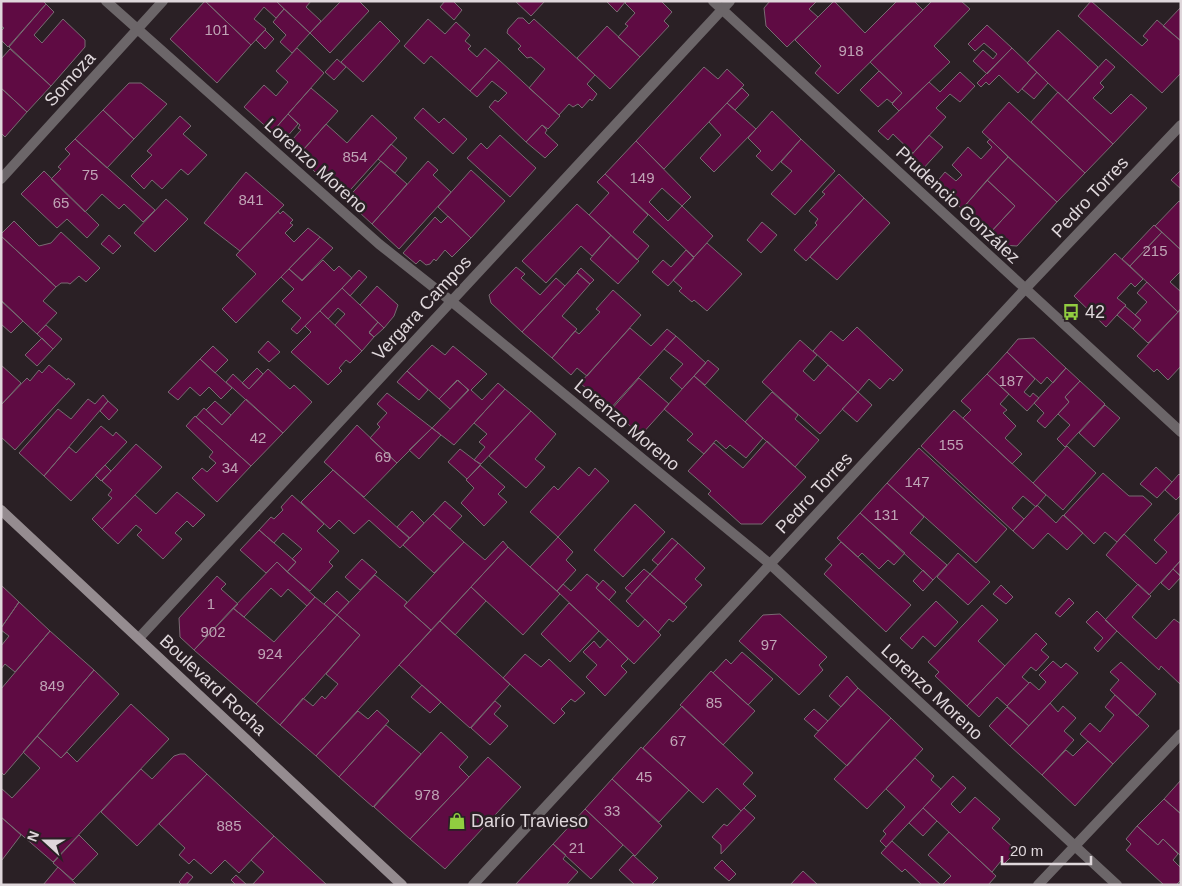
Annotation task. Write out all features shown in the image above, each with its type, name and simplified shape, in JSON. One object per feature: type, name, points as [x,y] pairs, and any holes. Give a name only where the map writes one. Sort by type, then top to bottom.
[{"type":"main road","name":"Boulevard Rocha","points":[[1,510],[402,885]]},
{"type":"street","name":"Lorenzo Moreno","points":[[106,1],[379,244],[770,564],[1117,885]]},
{"type":"street","name":"Somoza","points":[[1,179],[164,1]]},
{"type":"street","name":"Prudencio González","points":[[713,1],[1181,432]]},
{"type":"street","name":"Vergara Campos","points":[[139,638],[730,1]]},
{"type":"street","name":"Pedro Torres","points":[[473,885],[1025,289],[1181,125]]},
{"type":"street","points":[[1038,885],[1181,734]]},
{"type":"building","points":[[1,1],[43,1],[46,4],[8,47],[1,40],[1,31],[4,28],[1,26]]},
{"type":"building","points":[[205,1],[276,1],[284,9],[276,18],[264,7],[254,19],[266,29],[251,45]]},
{"type":"building","points":[[205,1],[251,45],[217,83],[170,39]]},
{"type":"building","points":[[276,1],[311,1],[306,7],[321,21],[310,33]]},
{"type":"building","points":[[341,1],[359,1],[369,11],[330,53],[310,33]]},
{"type":"building","points":[[445,1],[453,1],[462,10],[454,20],[440,7]]},
{"type":"building","points":[[515,1],[545,1],[531,16]]},
{"type":"building","points":[[606,1],[626,1],[617,12]]},
{"type":"building","points":[[627,1],[661,1],[672,12],[664,21],[669,26],[640,57],[618,37],[628,26],[625,24],[635,13],[625,3]]},
{"type":"building","points":[[770,1],[817,1],[809,9],[818,17],[787,47],[766,26],[764,8]]},
{"type":"building","points":[[834,1],[865,33],[897,1],[914,1],[923,10],[838,94],[815,73],[821,66],[795,40]]},
{"type":"building","points":[[932,1],[961,1],[970,9],[934,46],[950,62],[899,111],[892,104],[902,93],[870,62]]},
{"type":"building","points":[[1091,1],[1142,46],[1148,40],[1143,36],[1157,20],[1181,41],[1181,73],[1162,93],[1078,16]]},
{"type":"building","points":[[46,4],[54,12],[34,35],[42,43],[63,19],[85,40],[85,47],[51,86],[9,47]]},
{"type":"building","points":[[1181,7],[1181,41],[1163,26]]},
{"type":"building","points":[[284,9],[310,33],[292,53],[280,42],[286,35],[273,22]]},
{"type":"building","points":[[518,18],[523,18],[529,24],[534,19],[595,75],[587,84],[597,94],[592,101],[590,99],[582,108],[578,104],[573,107],[569,104],[559,115],[529,88],[545,69],[531,57],[527,58],[518,49],[521,46],[507,33],[508,29]]},
{"type":"building","points":[[428,19],[445,34],[456,22],[470,35],[465,41],[471,46],[468,49],[477,57],[485,48],[499,60],[470,91],[431,56],[424,64],[404,46]]},
{"type":"building","points":[[380,21],[400,41],[363,82],[341,62]]},
{"type":"building","points":[[987,25],[1012,48],[987,74],[973,61],[983,50],[993,59],[997,54],[984,43],[975,51],[968,44]]},
{"type":"building","points":[[607,26],[640,57],[610,89],[577,58]]},
{"type":"building","points":[[265,30],[274,39],[265,49],[256,40]]},
{"type":"building","points":[[1058,30],[1098,67],[1067,101],[1027,63]]},
{"type":"building","points":[[297,48],[324,73],[272,132],[244,107],[264,85],[276,96],[288,82],[276,71]]},
{"type":"building","points":[[1012,48],[1037,72],[1018,93],[999,75],[989,85],[986,82],[981,87],[977,83]]},
{"type":"building","points":[[10,49],[51,86],[27,112],[1,88],[1,59]]},
{"type":"building","points":[[337,59],[346,67],[334,80],[325,72]]},
{"type":"building","points":[[1106,59],[1115,67],[1100,83],[1104,87],[1093,98],[1111,114],[1131,94],[1147,108],[1113,144],[1067,101]]},
{"type":"building","points":[[499,60],[560,116],[548,129],[542,125],[526,142],[489,107],[495,100],[498,102],[507,93],[492,81],[477,97],[470,91]]},
{"type":"building","points":[[704,67],[718,79],[727,69],[744,85],[664,169],[636,141]]},
{"type":"building","points":[[879,71],[902,93],[892,103],[887,99],[878,107],[860,90]]},
{"type":"building","points":[[960,72],[975,86],[960,102],[950,94],[936,108],[946,117],[913,153],[893,134],[888,140],[878,131],[929,82],[940,92]]},
{"type":"building","points":[[1037,72],[1048,83],[1034,99],[1022,89]]},
{"type":"building","points":[[129,83],[141,83],[167,104],[134,139],[103,110]]},
{"type":"building","points":[[1,88],[27,112],[5,137],[1,133]]},
{"type":"building","points":[[311,88],[338,111],[303,150],[292,140],[301,130],[298,128],[300,125],[288,114]]},
{"type":"building","points":[[742,88],[749,95],[735,110],[727,103]]},
{"type":"building","points":[[1058,92],[1113,144],[1085,173],[1031,122]]},
{"type":"building","points":[[1009,102],[1085,173],[1057,202],[982,132]]},
{"type":"building","points":[[727,103],[756,129],[714,172],[700,158],[721,135],[709,122]]},
{"type":"building","points":[[423,108],[439,123],[444,118],[467,139],[453,154],[414,118]]},
{"type":"building","points":[[103,110],[134,139],[107,168],[75,139]]},
{"type":"building","points":[[772,111],[801,139],[772,171],[756,156],[761,151],[748,138]]},
{"type":"building","points":[[288,114],[298,124],[286,138],[275,129]]},
{"type":"building","points":[[372,115],[397,138],[343,198],[298,156],[326,124],[347,143]]},
{"type":"building","points":[[180,116],[191,126],[183,134],[207,155],[188,175],[181,169],[162,189],[152,180],[144,189],[131,176],[152,155],[147,151]]},
{"type":"building","points":[[542,125],[547,130],[545,133],[558,145],[545,158],[526,142]]},
{"type":"building","points":[[500,135],[536,168],[510,197],[467,158],[481,143],[487,149]]},
{"type":"building","points":[[929,135],[943,147],[921,171],[908,159]]},
{"type":"building","points":[[75,139],[155,210],[143,222],[124,204],[119,209],[102,194],[85,212],[51,179],[61,169],[58,167],[70,154],[65,149]]},
{"type":"building","points":[[801,139],[835,171],[795,215],[771,194],[792,171],[781,162]]},
{"type":"building","points":[[990,139],[1008,157],[962,209],[935,184],[945,172],[956,181],[962,175],[952,165],[968,147],[981,159],[992,147],[987,142]]},
{"type":"building","points":[[636,141],[691,197],[682,206],[713,236],[694,257],[605,174]],"holes":[[[662,188],[682,206],[668,221],[649,202]]]},
{"type":"building","points":[[391,144],[407,158],[395,173],[378,159]]},
{"type":"building","points":[[1008,157],[1057,202],[1017,246],[1001,245],[989,234],[1015,206],[987,180]]},
{"type":"building","points":[[381,161],[407,184],[372,224],[346,200]]},
{"type":"building","points":[[428,161],[438,170],[433,175],[451,192],[399,249],[372,224]]},
{"type":"building","points":[[471,170],[505,201],[471,238],[438,207]]},
{"type":"building","points":[[1181,170],[1181,189],[1171,180]]},
{"type":"building","points":[[44,171],[99,225],[87,238],[67,219],[57,228],[21,194]]},
{"type":"building","points":[[246,172],[284,205],[240,251],[204,223]]},
{"type":"building","points":[[605,174],[648,215],[633,232],[649,246],[637,260],[589,215],[609,193],[597,182]]},
{"type":"building","points":[[839,174],[864,198],[806,261],[794,250],[817,225],[815,223],[818,219],[809,211],[825,194],[822,192]]},
{"type":"building","points":[[987,180],[1015,206],[989,234],[962,209]]},
{"type":"building","points":[[864,198],[890,223],[837,280],[810,257]]},
{"type":"building","points":[[166,199],[188,219],[155,252],[134,233]]},
{"type":"building","points":[[1179,201],[1181,202],[1181,250],[1155,226]]},
{"type":"building","points":[[577,204],[611,235],[592,256],[581,246],[546,283],[522,261]]},
{"type":"building","points":[[278,211],[280,214],[283,211],[293,220],[290,223],[293,225],[285,233],[294,242],[308,228],[320,237],[236,323],[222,309],[256,274],[236,255]]},
{"type":"building","points":[[448,216],[471,238],[452,257],[445,250],[436,261],[434,259],[430,264],[426,265],[420,260],[416,264],[403,253],[435,217],[441,223]]},
{"type":"building","points":[[14,221],[39,246],[51,243],[61,232],[100,268],[86,282],[79,276],[70,284],[61,283],[56,287],[1,236]]},
{"type":"building","points":[[762,222],[777,235],[761,253],[747,240]]},
{"type":"building","points":[[1154,225],[1162,232],[1130,266],[1122,259]]},
{"type":"building","points":[[1162,232],[1181,250],[1181,271],[1170,282],[1181,292],[1181,308],[1178,312],[1130,266]]},
{"type":"building","points":[[109,235],[121,246],[113,254],[101,244]]},
{"type":"building","points":[[611,235],[639,261],[618,284],[590,259]]},
{"type":"building","points":[[1,236],[56,287],[43,301],[57,313],[37,334],[1,301]]},
{"type":"building","points":[[320,237],[333,248],[302,280],[289,269]]},
{"type":"building","points":[[707,243],[742,274],[707,311],[679,291],[682,288],[673,280]]},
{"type":"building","points":[[686,250],[694,258],[668,286],[652,272],[663,260],[671,267]]},
{"type":"building","points":[[1115,253],[1143,279],[1135,287],[1131,283],[1117,298],[1126,305],[1106,327],[1074,296]]},
{"type":"building","points":[[323,260],[334,271],[339,266],[352,278],[297,334],[291,329],[301,318],[282,301],[294,289],[281,277],[289,269],[302,281]]},
{"type":"building","points":[[516,267],[525,274],[521,278],[540,295],[556,278],[565,286],[522,332],[491,303],[489,295]]},
{"type":"building","points":[[581,268],[594,280],[590,284],[577,272]]},
{"type":"building","points":[[359,270],[367,277],[350,296],[342,288]]},
{"type":"building","points":[[577,273],[590,284],[562,316],[577,329],[552,358],[522,332]]},
{"type":"building","points":[[1147,282],[1178,312],[1148,343],[1133,329],[1141,320],[1135,315],[1147,302],[1137,293]]},
{"type":"building","points":[[377,286],[398,305],[394,316],[384,328],[360,305]]},
{"type":"building","points":[[342,288],[378,322],[369,333],[374,337],[362,351],[335,325],[345,314],[338,308],[328,319],[320,311]]},
{"type":"building","points":[[613,290],[641,315],[587,376],[577,368],[571,375],[552,358],[575,331],[579,334],[600,312],[596,309]]},
{"type":"building","points":[[1,300],[23,321],[11,333],[1,324]]},
{"type":"building","points":[[1125,306],[1141,320],[1133,329],[1117,315]]},
{"type":"building","points":[[1181,309],[1181,366],[1168,380],[1157,369],[1154,372],[1137,356]]},
{"type":"building","points":[[320,311],[362,351],[350,363],[346,360],[339,368],[342,371],[328,385],[291,352],[311,332],[305,326]]},
{"type":"building","points":[[378,322],[384,328],[374,337],[369,332]]},
{"type":"building","points":[[46,325],[62,339],[53,349],[37,334]]},
{"type":"building","points":[[857,327],[903,370],[893,381],[890,378],[880,389],[869,379],[858,392],[813,351],[831,331],[843,341]]},
{"type":"building","points":[[630,328],[651,346],[667,329],[676,336],[610,409],[580,383]]},
{"type":"building","points":[[676,336],[706,363],[682,389],[670,378],[683,364],[664,349]]},
{"type":"building","points":[[42,338],[53,349],[37,366],[25,355]]},
{"type":"building","points":[[1034,338],[1066,368],[1053,383],[1047,377],[1041,384],[1007,352],[1018,339]]},
{"type":"building","points":[[800,340],[817,355],[803,371],[814,381],[828,365],[858,392],[820,434],[762,382]]},
{"type":"building","points":[[268,341],[280,352],[269,362],[258,352]]},
{"type":"building","points":[[432,345],[445,355],[453,346],[487,374],[471,390],[482,400],[498,383],[505,389],[454,445],[432,428],[469,390],[457,380],[439,399],[407,371]]},
{"type":"building","points":[[213,346],[228,360],[215,373],[200,359]]},
{"type":"building","points":[[1007,352],[1035,379],[1024,392],[1030,397],[1033,393],[1039,398],[1027,411],[987,374]]},
{"type":"building","points":[[200,359],[232,388],[221,399],[209,387],[200,396],[190,387],[178,400],[168,392]]},
{"type":"building","points":[[708,360],[719,369],[705,385],[694,376]]},
{"type":"building","points":[[1,365],[21,383],[1,405]]},
{"type":"building","points":[[49,365],[75,384],[15,450],[1,437],[1,405],[27,378],[30,381],[39,370],[42,373]]},
{"type":"building","points":[[257,368],[263,374],[249,389],[242,383]]},
{"type":"building","points":[[1066,368],[1080,381],[1065,397],[1069,402],[1045,428],[1037,421],[1044,413],[1034,403]]},
{"type":"building","points":[[268,369],[290,389],[294,385],[312,402],[283,433],[226,382],[233,374],[249,389]]},
{"type":"building","points":[[407,371],[428,390],[419,400],[397,382]]},
{"type":"building","points":[[987,374],[1009,394],[1000,404],[1007,410],[1003,413],[1016,426],[1005,438],[1022,454],[1012,464],[963,418],[971,410],[961,401]]},
{"type":"building","points":[[694,376],[763,438],[746,458],[730,445],[726,449],[716,440],[704,454],[687,440],[693,434],[664,409]]},
{"type":"building","points":[[639,378],[669,404],[641,435],[611,410]]},
{"type":"building","points":[[458,380],[468,390],[450,409],[439,399]]},
{"type":"building","points":[[1080,381],[1105,404],[1065,447],[1057,439],[1070,425],[1058,414],[1069,402],[1065,397]]},
{"type":"building","points":[[505,389],[531,411],[481,464],[474,460],[485,447],[479,442],[487,434],[474,423]]},
{"type":"building","points":[[772,392],[798,415],[795,419],[819,440],[795,467],[745,422]]},
{"type":"building","points":[[858,392],[872,405],[857,422],[842,409]]},
{"type":"building","points":[[387,393],[432,428],[397,463],[370,438],[380,427],[377,424],[387,413],[377,404]]},
{"type":"building","points":[[103,395],[108,401],[44,476],[19,453],[58,409],[71,419],[88,399],[95,404]]},
{"type":"building","points":[[246,399],[283,433],[251,466],[196,417],[204,408],[222,425]]},
{"type":"building","points":[[108,401],[118,410],[109,420],[100,411]]},
{"type":"building","points":[[215,401],[231,415],[222,425],[206,410]]},
{"type":"building","points":[[1105,405],[1120,418],[1094,447],[1079,433]]},
{"type":"building","points":[[954,410],[1046,495],[1036,507],[1023,496],[1012,508],[1024,519],[1013,531],[921,446]]},
{"type":"building","points":[[531,411],[556,434],[535,459],[545,467],[526,488],[489,456]]},
{"type":"building","points":[[195,416],[251,466],[217,502],[192,478],[202,468],[207,472],[216,463],[209,457],[213,452],[186,426]]},
{"type":"building","points":[[357,425],[397,463],[364,497],[324,462]]},
{"type":"building","points":[[101,426],[113,436],[116,432],[127,442],[71,501],[44,476],[69,447],[76,453]]},
{"type":"building","points":[[432,428],[441,435],[419,459],[409,450]]},
{"type":"building","points":[[767,441],[806,477],[762,524],[741,524],[708,494],[711,491],[688,471],[714,443],[743,468]]},
{"type":"building","points":[[136,444],[162,467],[102,529],[92,519],[112,498],[108,495],[112,490],[102,481]]},
{"type":"building","points":[[1067,446],[1096,473],[1063,510],[1033,483]]},
{"type":"building","points":[[919,448],[1007,529],[976,563],[887,483]]},
{"type":"building","points":[[460,449],[481,465],[467,479],[448,462]]},
{"type":"building","points":[[105,465],[111,471],[101,481],[95,475]]},
{"type":"building","points":[[480,465],[505,487],[498,494],[507,502],[484,526],[461,503],[474,488],[466,480]]},
{"type":"building","points":[[579,467],[589,476],[595,468],[609,481],[558,537],[530,512],[554,486],[558,490]]},
{"type":"building","points":[[1156,467],[1172,482],[1157,498],[1140,484]]},
{"type":"building","points":[[333,470],[409,538],[400,548],[369,520],[354,534],[339,520],[330,529],[301,502]]},
{"type":"building","points":[[1103,473],[1129,496],[1143,496],[1152,504],[1117,542],[1105,532],[1094,544],[1064,515]]},
{"type":"building","points":[[1179,474],[1181,476],[1181,495],[1176,500],[1165,490]]},
{"type":"building","points":[[887,483],[924,517],[910,533],[947,565],[933,580],[860,513]]},
{"type":"building","points":[[177,492],[205,515],[193,527],[187,521],[175,533],[182,539],[163,559],[137,535],[142,530],[136,525],[118,544],[102,529],[135,495],[156,514]]},
{"type":"building","points":[[292,495],[324,524],[317,531],[339,551],[329,562],[333,566],[310,591],[287,572],[296,562],[292,559],[302,549],[283,533],[274,543],[259,530],[271,517],[274,519],[283,510],[281,507]]},
{"type":"building","points":[[445,501],[462,516],[450,529],[433,514]]},
{"type":"building","points":[[635,504],[665,532],[623,577],[594,550]]},
{"type":"building","points":[[1037,505],[1056,523],[1063,515],[1083,533],[1067,550],[1048,533],[1033,549],[1013,531]]},
{"type":"building","points":[[412,511],[424,523],[410,538],[397,527]]},
{"type":"building","points":[[1181,511],[1181,560],[1149,595],[1106,555],[1124,534],[1156,564],[1167,552],[1154,540]]},
{"type":"building","points":[[860,513],[905,553],[894,565],[888,560],[879,569],[862,553],[858,557],[837,538]]},
{"type":"building","points":[[433,514],[464,542],[434,573],[403,545]]},
{"type":"building","points":[[259,530],[296,562],[287,572],[277,562],[266,573],[240,550]]},
{"type":"building","points":[[558,537],[573,552],[566,560],[576,570],[557,591],[530,567]]},
{"type":"building","points":[[672,538],[678,543],[658,565],[652,560]]},
{"type":"building","points":[[503,541],[508,547],[431,630],[404,606],[464,542],[485,560]]},
{"type":"building","points":[[841,542],[911,605],[886,632],[824,574],[832,565],[825,559]]},
{"type":"building","points":[[678,543],[705,568],[695,579],[702,585],[684,604],[650,574]]},
{"type":"building","points":[[508,547],[560,594],[523,635],[471,587]]},
{"type":"building","points":[[958,553],[990,582],[968,605],[937,577]]},
{"type":"building","points":[[362,559],[377,572],[360,590],[345,577]]},
{"type":"building","points":[[1181,560],[1181,576],[1173,569]]},
{"type":"building","points":[[277,562],[315,597],[307,606],[288,589],[281,597],[271,588],[244,617],[233,608]]},
{"type":"building","points":[[644,569],[650,574],[632,594],[625,588]]},
{"type":"building","points":[[1173,569],[1181,577],[1169,590],[1161,583]]},
{"type":"building","points":[[923,570],[933,580],[923,591],[913,581]]},
{"type":"building","points":[[587,574],[599,584],[596,588],[638,627],[645,619],[661,635],[634,664],[557,591],[563,584],[571,591]]},
{"type":"building","points":[[650,574],[687,607],[673,622],[669,619],[658,632],[626,601]]},
{"type":"building","points":[[375,575],[407,602],[404,606],[431,630],[316,756],[280,725],[303,698],[313,706],[322,696],[325,699],[338,684],[326,674],[360,635],[337,615]]},
{"type":"building","points":[[217,576],[226,584],[221,589],[238,604],[194,650],[180,637],[179,618]]},
{"type":"building","points":[[603,580],[616,592],[609,600],[596,588]]},
{"type":"building","points":[[1138,584],[1151,596],[1132,617],[1156,639],[1174,619],[1181,624],[1181,685],[1161,666],[1159,670],[1105,620]]},
{"type":"building","points":[[1,585],[19,602],[1,628]]},
{"type":"building","points":[[1001,585],[1013,597],[1006,604],[993,594]]},
{"type":"building","points":[[471,587],[486,601],[455,635],[440,621]]},
{"type":"building","points":[[337,591],[349,602],[337,615],[324,604]]},
{"type":"building","points":[[315,597],[337,615],[256,704],[194,650],[233,608],[274,642]]},
{"type":"building","points":[[1069,598],[1074,603],[1060,617],[1055,613]]},
{"type":"building","points":[[936,601],[958,622],[935,647],[923,636],[912,649],[900,638]]},
{"type":"building","points":[[19,602],[50,631],[15,672],[5,664],[1,669],[1,646],[9,636],[1,628]]},
{"type":"building","points":[[569,603],[599,631],[570,662],[541,634]]},
{"type":"building","points":[[982,605],[998,620],[978,641],[1005,666],[967,706],[935,676],[939,672],[928,662]]},
{"type":"building","points":[[1097,611],[1117,631],[1098,652],[1094,648],[1103,638],[1086,622]]},
{"type":"building","points":[[780,614],[827,657],[819,665],[823,670],[799,695],[739,641],[763,615]]},
{"type":"building","points":[[337,615],[360,635],[280,725],[256,704]]},
{"type":"building","points":[[440,621],[510,684],[470,728],[399,665]]},
{"type":"building","points":[[50,631],[94,670],[4,775],[1,772],[1,689]]},
{"type":"building","points":[[1036,633],[1047,644],[1041,650],[1049,657],[1036,671],[1031,667],[1022,677],[1029,683],[1007,706],[997,697],[979,717],[967,706]]},
{"type":"building","points":[[608,639],[628,659],[621,666],[627,672],[605,696],[586,677],[597,665],[583,652],[594,641],[600,648]]},
{"type":"building","points":[[742,652],[773,679],[748,705],[713,673],[726,659],[731,664]]},
{"type":"building","points":[[525,654],[541,667],[549,659],[585,693],[575,702],[571,699],[561,709],[565,713],[554,724],[503,678]]},
{"type":"building","points":[[1053,661],[1061,668],[1066,663],[1078,673],[1029,726],[1007,706],[1030,682],[1039,690],[1046,682],[1039,675]]},
{"type":"building","points":[[1121,662],[1156,694],[1137,716],[1110,690],[1119,680],[1110,672]]},
{"type":"building","points":[[94,670],[119,694],[61,758],[37,736]]},
{"type":"building","points":[[711,671],[755,711],[723,745],[680,705]]},
{"type":"building","points":[[847,676],[858,688],[841,707],[829,696]]},
{"type":"building","points":[[422,685],[441,702],[430,713],[411,697]]},
{"type":"building","points":[[858,688],[891,718],[847,766],[814,736]]},
{"type":"building","points":[[1115,695],[1149,726],[1113,764],[1080,734],[1090,723],[1100,732],[1114,715],[1105,707]]},
{"type":"building","points":[[495,701],[501,706],[494,714],[508,726],[490,745],[471,728]]},
{"type":"building","points":[[1050,703],[1058,712],[1063,706],[1076,718],[1064,731],[1074,740],[1042,775],[1010,746]]},
{"type":"building","points":[[131,704],[169,739],[53,862],[1,817],[1,788],[12,798],[40,768],[23,752],[37,736],[61,758],[67,752],[77,762]]},
{"type":"building","points":[[682,706],[753,773],[743,784],[756,796],[741,811],[717,788],[703,803],[643,748]]},
{"type":"building","points":[[1007,707],[1029,726],[1010,746],[989,726]]},
{"type":"building","points":[[814,709],[828,721],[818,731],[804,719]]},
{"type":"building","points":[[377,710],[389,721],[339,777],[316,756],[358,711],[368,719]]},
{"type":"building","points":[[891,718],[923,749],[867,809],[834,779]]},
{"type":"building","points":[[386,725],[421,754],[373,807],[339,777]]},
{"type":"building","points":[[441,732],[468,757],[459,767],[469,777],[410,839],[374,807]]},
{"type":"building","points":[[1088,741],[1113,764],[1075,806],[1042,775],[1066,750],[1073,756]]},
{"type":"building","points":[[641,747],[689,790],[659,822],[612,779]]},
{"type":"building","points":[[185,754],[207,774],[137,846],[101,812],[141,769],[152,779],[174,756]]},
{"type":"building","points":[[488,757],[521,787],[445,869],[410,839]]},
{"type":"building","points":[[915,758],[934,776],[931,780],[941,789],[886,847],[880,841],[886,834],[883,831],[905,807],[886,789]]},
{"type":"building","points":[[207,774],[274,836],[239,873],[225,860],[211,874],[194,859],[189,864],[179,855],[185,848],[159,824]]},
{"type":"building","points":[[953,776],[966,788],[951,804],[960,813],[975,797],[1000,819],[992,828],[1017,851],[1004,864],[1001,861],[992,872],[923,808]]},
{"type":"building","points":[[612,779],[662,826],[635,856],[585,809]]},
{"type":"building","points":[[1181,780],[1181,814],[1164,799]]},
{"type":"building","points":[[1164,799],[1181,814],[1181,856],[1163,839],[1158,845],[1137,826]]},
{"type":"building","points":[[744,808],[755,818],[721,854],[721,845],[712,837],[724,824],[727,826]]},
{"type":"building","points":[[923,808],[937,821],[923,836],[909,823]]},
{"type":"building","points":[[585,809],[623,845],[591,879],[553,844]]},
{"type":"building","points":[[1,817],[21,835],[2,860],[1,860]]},
{"type":"building","points":[[1137,826],[1158,845],[1163,839],[1178,854],[1173,860],[1181,866],[1181,880],[1176,885],[1164,885],[1126,850],[1131,844],[1126,839]]},
{"type":"building","points":[[949,832],[996,876],[988,885],[942,885],[951,876],[928,855]]},
{"type":"building","points":[[79,835],[98,854],[73,880],[53,863]]},
{"type":"building","points":[[274,836],[327,885],[252,885],[264,872],[251,860]]},
{"type":"building","points":[[892,841],[941,885],[922,885],[905,869],[902,872],[881,853]]},
{"type":"building","points":[[553,844],[566,855],[563,859],[578,872],[567,884],[569,885],[515,885]]},
{"type":"building","points":[[633,855],[658,878],[651,885],[635,885],[619,870]]},
{"type":"building","points":[[722,860],[736,874],[729,881],[714,868]]},
{"type":"building","points":[[58,867],[77,885],[43,885]]},
{"type":"building","points":[[803,871],[818,885],[790,885]]},
{"type":"building","points":[[187,872],[193,877],[186,885],[182,885],[179,882]]},
{"type":"building","points":[[236,875],[247,885],[236,885],[231,880]]},
{"type":"place","name":"42","points":[[1071,312]]},
{"type":"place","name":"Darío Travieso","points":[[457,821]]}]
